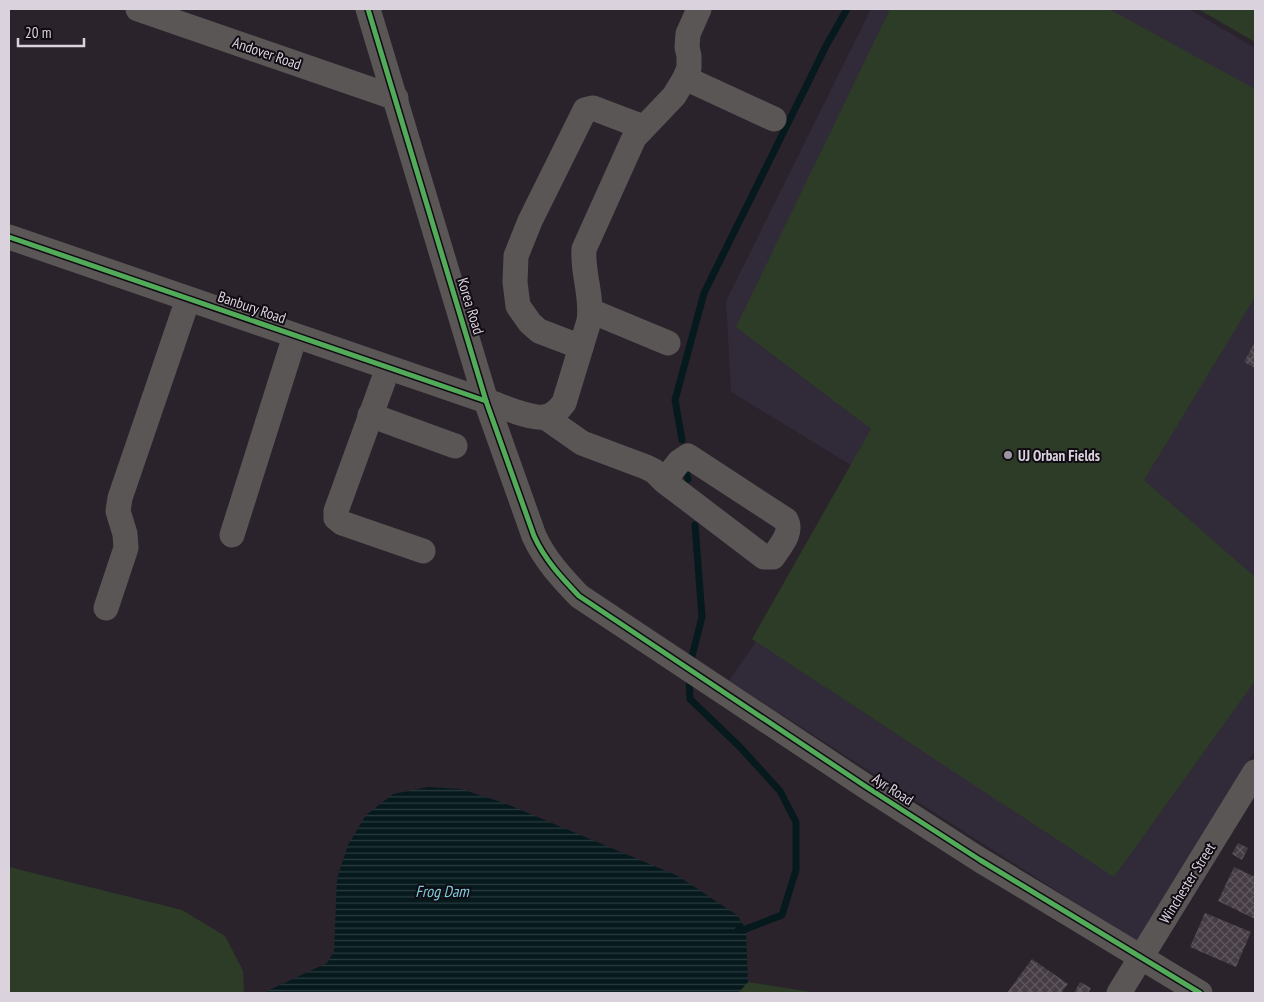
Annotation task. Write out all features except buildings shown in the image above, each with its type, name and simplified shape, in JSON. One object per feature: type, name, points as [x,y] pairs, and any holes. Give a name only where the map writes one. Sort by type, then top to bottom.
[{"type":"street","name":"Andover Road","points":[[138,9],[396,98]]},
{"type":"street","name":"Korea Road","points":[[368,9],[486,401],[534,536],[542,553],[553,568],[579,596]]},
{"type":"street","points":[[664,481],[679,462],[688,456],[786,520],[789,531],[773,557],[764,557],[664,481],[654,471],[582,444],[545,417],[556,412],[564,403],[591,311],[583,261],[584,249],[634,138],[674,96],[685,78],[689,68],[688,34],[699,9]]},
{"type":"street","points":[[685,78],[774,119]]},
{"type":"street","points":[[581,347],[539,332],[530,323],[518,306],[515,282],[516,256],[530,221],[585,110],[593,108],[643,127]]},
{"type":"street","name":"Banbury Road","points":[[9,237],[486,401],[531,416],[545,417]]},
{"type":"street","points":[[106,608],[126,548],[125,534],[118,511],[120,498],[188,299]]},
{"type":"street","points":[[591,311],[668,343]]},
{"type":"street","points":[[232,535],[295,336]]},
{"type":"street","points":[[388,368],[336,511],[336,518],[342,523],[423,551]]},
{"type":"street","points":[[370,416],[455,446]]},
{"type":"street","name":"Ayr Road","points":[[579,596],[980,860],[1200,993]]},
{"type":"street","name":"Winchester Street","points":[[1119,993],[1255,772]]},
{"type":"shaded area","name":"UJ Orban Fields","points":[[871,9],[1189,9],[1255,48],[1255,751],[1140,944],[729,681],[869,476],[731,392],[726,301]]},
{"type":"green space","name":"UJ Orban Fields","points":[[890,9],[1109,9],[1255,89],[1255,297],[1144,480],[1255,577],[1255,681],[1114,877],[752,639],[871,429],[736,327]]},
{"type":"green space","points":[[1198,9],[1255,9],[1255,42]]},
{"type":"green space","points":[[9,867],[182,910],[225,936],[243,971],[244,993],[9,993]]},
{"type":"green space","points":[[748,982],[817,993],[738,993]]},
{"type":"water","name":"Frog Dam","points":[[428,787],[461,789],[507,804],[678,876],[737,915],[746,929],[748,982],[738,993],[263,993],[327,963],[334,951],[337,878],[348,845],[366,815],[393,794]]},
{"type":"waterway","points":[[682,440],[675,400],[704,293],[826,46],[847,9]]},
{"type":"waterway","points":[[687,475],[688,479]]},
{"type":"waterway","points":[[690,664],[702,617],[695,525]]},
{"type":"waterway","points":[[689,675],[690,699],[740,747],[780,791],[796,822],[796,870],[782,915],[746,929],[738,930]]},
{"type":"cycle path","points":[[368,9],[486,401],[534,536],[548,561],[579,596],[865,786],[980,860],[1200,993]]},
{"type":"cycle path","points":[[9,237],[486,401]]},
{"type":"place","name":"UJ Orban Fields","points":[[1008,455]]}]
